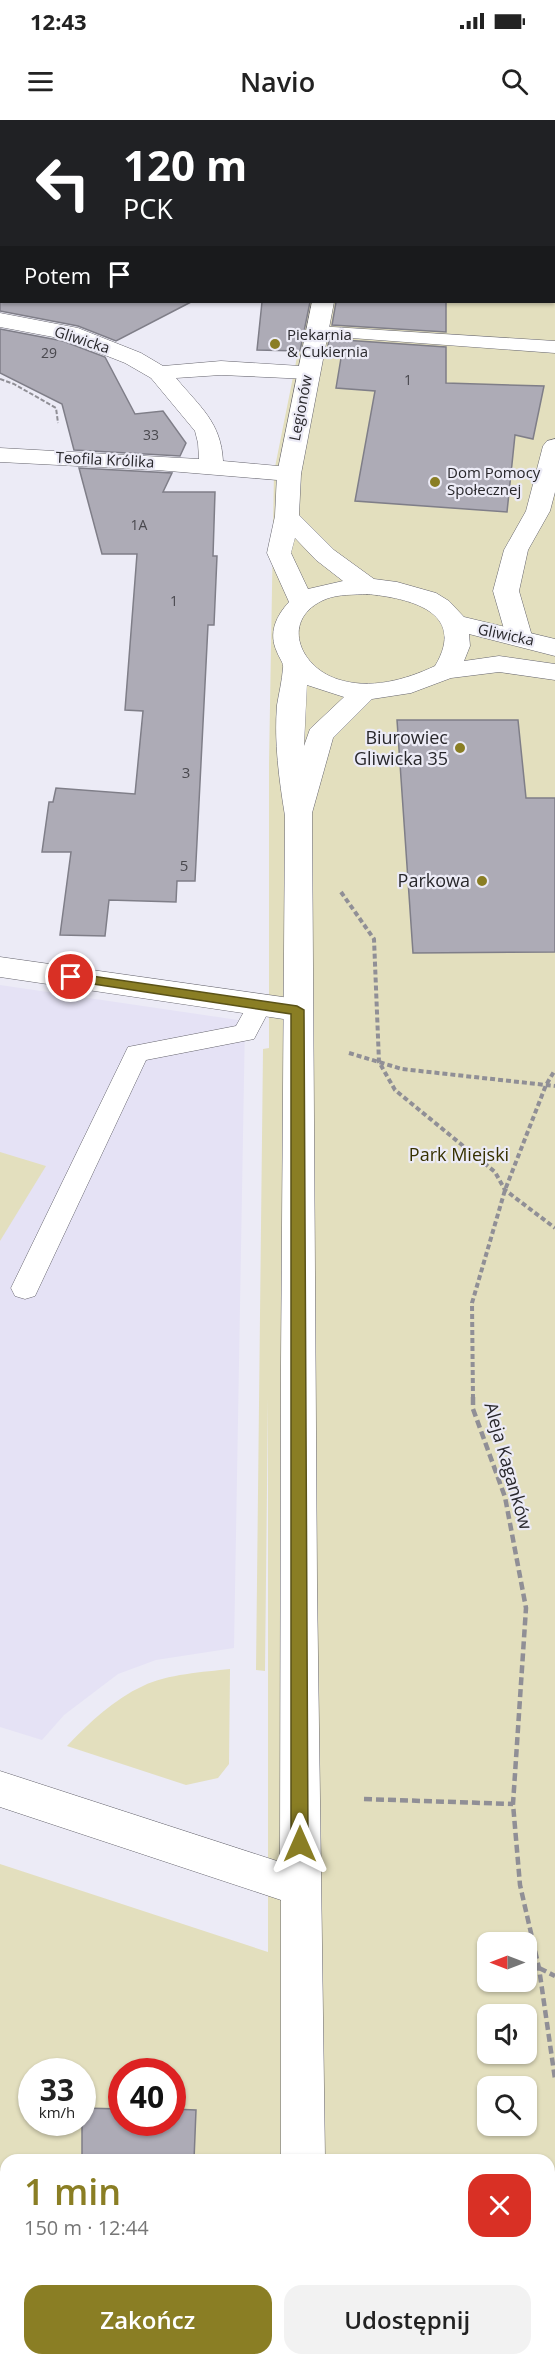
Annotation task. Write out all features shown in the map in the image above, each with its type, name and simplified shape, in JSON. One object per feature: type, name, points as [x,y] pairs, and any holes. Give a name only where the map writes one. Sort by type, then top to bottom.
[{"type":"street","name":"Legionów","points":[[302,602],[279,553],[287,516],[289,474],[323,303]]},
{"type":"street","name":"Gliwicka","points":[[0,320],[70,333],[133,358],[159,373],[206,430],[210,443],[211,468]]},
{"type":"street","points":[[159,373],[221,368],[308,372]]},
{"type":"street","points":[[519,636],[506,591],[516,550],[538,511],[555,446]]},
{"type":"street","name":"Teofila Królika","points":[[0,455],[157,463],[289,474]]},
{"type":"street","points":[[287,516],[325,555],[367,586]]},
{"type":"street","points":[[367,586],[398,589],[422,596],[443,608],[456,623],[458,647],[446,671],[400,689],[364,692],[324,684],[297,666],[284,642],[288,619],[302,602],[324,592],[367,586]]},
{"type":"street","name":"Gliwicka","points":[[456,623],[486,632],[519,636],[555,648]]},
{"type":"street","name":"Gliwicka","points":[[446,671],[498,664],[555,672]]},
{"type":"street","points":[[297,666],[289,706],[290,768],[299,816],[297,1010],[303,2154]]},
{"type":"street","points":[[299,816],[320,735],[364,692]]},
{"type":"street","points":[[0,967],[297,1010]]},
{"type":"street","points":[[0,1789],[300,1887]]},
{"type":"lane","points":[[317,331],[555,347]]},
{"type":"lane","points":[[25,1288],[137,1053],[245,1033],[260,1005]]},
{"type":"path","points":[[0,379],[51,403],[56,408],[60,432]]},
{"type":"path","points":[[299,879],[341,891],[374,939],[379,1062],[395,1090],[495,1172],[505,1190],[555,1228]]},
{"type":"path","points":[[349,1053],[402,1069],[555,1086]]},
{"type":"path","name":"Aleja Kaganków","points":[[555,1070],[546,1085],[505,1190],[472,1303],[473,1409],[505,1497],[526,1608],[513,1804],[520,1885],[539,1968],[555,2079]]},
{"type":"path","points":[[364,1799],[513,1804]]},
{"type":"path","points":[[539,1968],[555,1976]]},
{"type":"shaded area","points":[[0,985],[245,1021],[234,1648],[156,1660],[118,1674],[64,1715],[42,1740],[0,1727]]},
{"type":"green space","name":"Park Miejski","points":[[308,303],[555,303],[555,2154],[0,2154],[0,1864],[268,1952],[268,1398],[265,1671],[256,1670],[263,1049],[269,1048],[269,764],[274,472]]},
{"type":"green space","points":[[0,1152],[46,1166],[0,1241]]},
{"type":"green space","points":[[230,1669],[229,1764],[218,1778],[186,1785],[67,1746],[93,1720],[132,1691],[174,1676]]},
{"type":"building","points":[[0,303],[189,303],[116,341],[78,326],[0,311]]},
{"type":"building","points":[[262,303],[310,303],[300,351],[257,350]]},
{"type":"building","points":[[336,303],[446,303],[446,332],[332,325]]},
{"type":"building","points":[[0,329],[63,341],[105,357],[135,414],[163,411],[186,443],[180,456],[74,450],[62,404],[0,373]]},
{"type":"building","points":[[329,339],[446,347],[446,383],[544,386],[533,439],[515,435],[507,512],[355,501],[375,391],[336,388],[342,352],[327,352]]},
{"type":"building","points":[[79,468],[172,473],[163,492],[215,492],[213,556],[217,556],[214,625],[208,625],[195,881],[177,881],[176,902],[109,900],[105,936],[60,935],[71,852],[42,852],[49,802],[53,802],[56,788],[135,794],[143,711],[125,710],[137,554],[102,554]]},
{"type":"building","name":"Parkowa","points":[[397,720],[518,720],[526,798],[555,798],[555,952],[413,953]]},
{"type":"building","points":[[96,2108],[108,2109],[108,2136],[186,2136],[186,2110],[196,2110],[194,2154],[82,2154],[82,2136],[96,2136]]},
{"type":"place","name":"Piekarnia & Cukiernia","points":[[275,344]]},
{"type":"place","name":"Dom Pomocy Społecznej","points":[[435,482]]},
{"type":"place","name":"Biurowiec Gliwicka 35","points":[[460,748]]},
{"type":"place","name":"Parkowa","points":[[482,881]]},
{"type":"route","points":[[71,977],[297,1010],[300,1844]]}]
